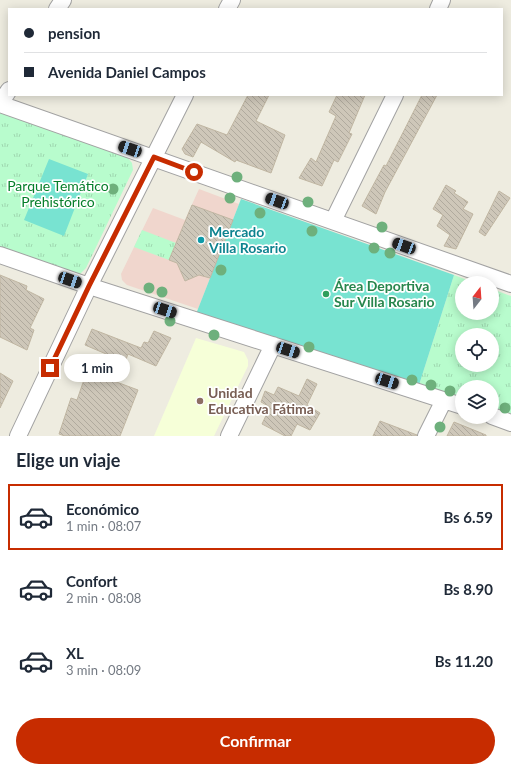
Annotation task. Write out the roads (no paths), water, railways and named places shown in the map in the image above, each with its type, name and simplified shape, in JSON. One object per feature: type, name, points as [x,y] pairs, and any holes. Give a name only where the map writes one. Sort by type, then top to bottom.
[{"type":"street","points":[[8,92],[0,104],[332,221],[509,279]]},
{"type":"street","points":[[18,436],[89,286],[184,96]]},
{"type":"street","points":[[332,221],[394,96]]},
{"type":"street","points":[[0,256],[455,404]]},
{"type":"street","points":[[229,436],[273,345]]},
{"type":"street","points":[[426,436],[444,400]]},
{"type":"street","points":[[499,419],[511,423]]},
{"type":"place","name":"Mercado Villa Rosario","points":[[201,240]]},
{"type":"place","name":"Área Deportiva Sur Villa Rosario","points":[[326,294]]},
{"type":"place","name":"Unidad Educativa Fátima","points":[[200,401]]},
{"type":"park label","name":"Parque Temático Prehistórico","points":[[58,194]]}]
